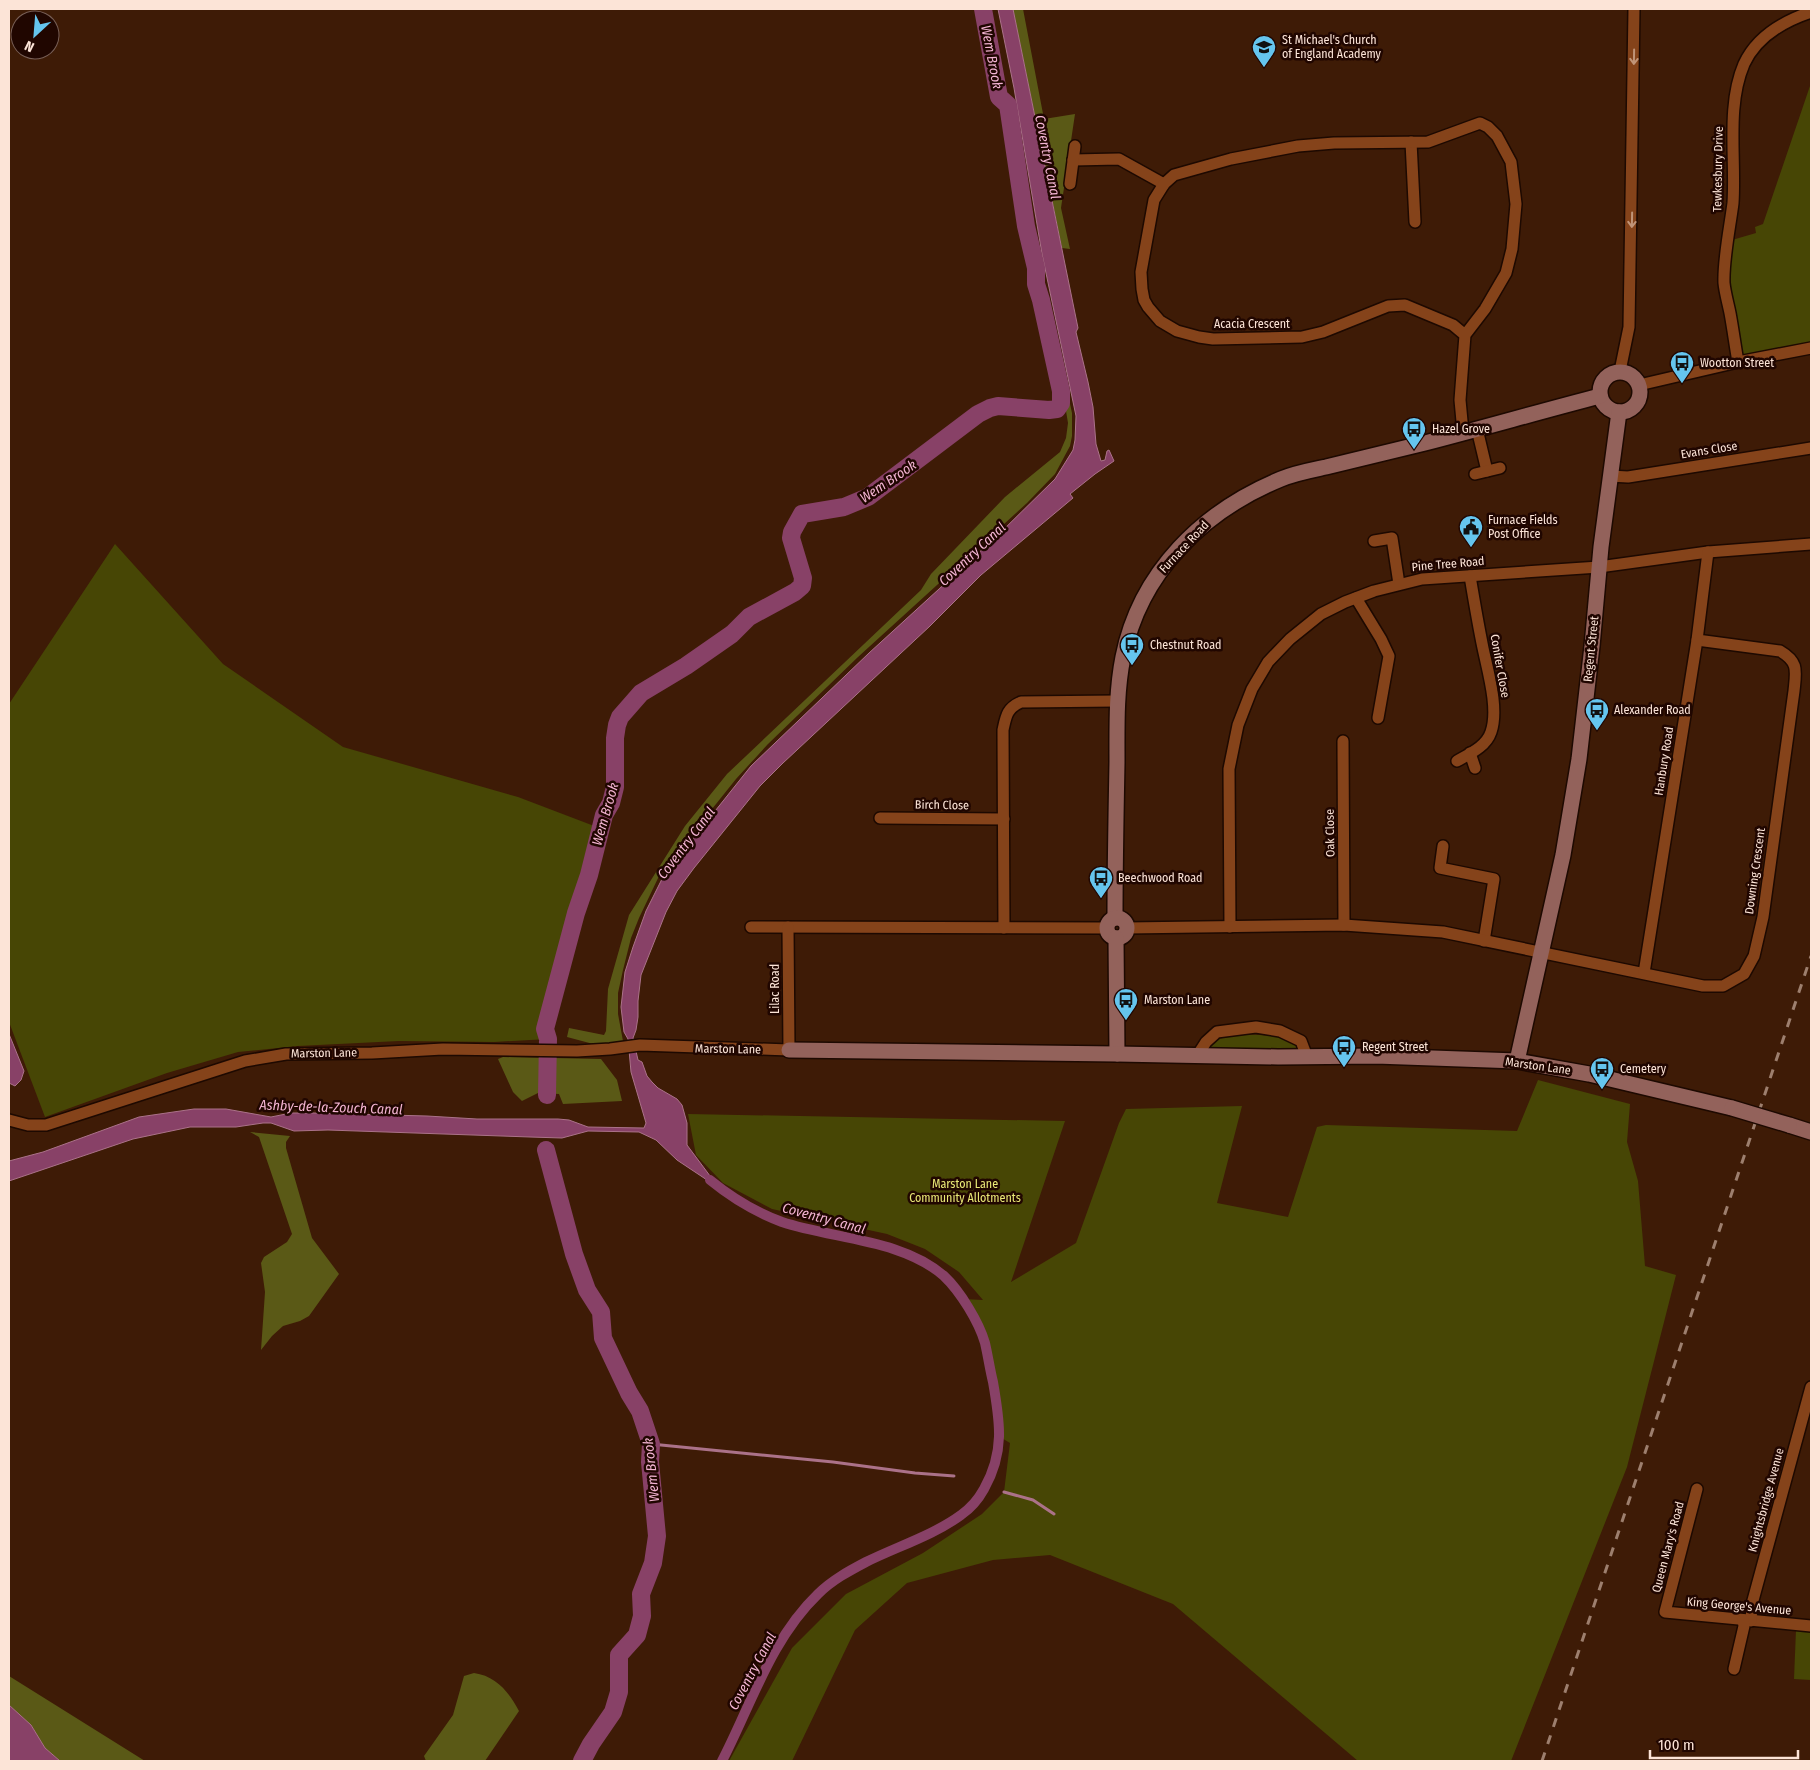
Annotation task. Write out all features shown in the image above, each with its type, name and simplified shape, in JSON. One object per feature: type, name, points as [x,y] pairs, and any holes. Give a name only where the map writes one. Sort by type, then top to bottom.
[{"type":"street","points":[[1620,372],[1629,327],[1634,9]]},
{"type":"street","name":"Tewkesbury Drive","points":[[1738,362],[1724,282],[1733,203],[1733,118],[1738,86],[1745,64],[1760,42],[1775,28],[1811,12]]},
{"type":"street","points":[[1073,160],[1119,159],[1164,184],[1174,175],[1231,159],[1298,146],[1334,143],[1428,142],[1480,123],[1488,127],[1496,136],[1511,162],[1516,204],[1512,249],[1506,273],[1485,309],[1465,335],[1460,400],[1470,431],[1487,471]]},
{"type":"street","points":[[1411,142],[1415,222]]},
{"type":"street","points":[[1070,184],[1075,146]]},
{"type":"street","name":"Acacia Crescent","points":[[1164,184],[1154,200],[1142,266],[1142,289],[1148,307],[1160,320],[1176,331],[1213,339],[1302,337],[1322,332],[1388,306],[1405,305],[1453,325],[1465,335]]},
{"type":"street","points":[[1639,386],[1738,362],[1811,348]]},
{"type":"street","points":[[1620,372],[1632,375],[1640,391],[1638,402],[1630,410],[1619,412],[1605,406],[1600,396],[1601,384],[1604,379],[1608,375],[1620,372]]},
{"type":"street","name":"Furnace Road","points":[[1117,1054],[1117,701],[1123,656],[1133,619],[1155,578],[1192,534],[1208,520],[1256,490],[1283,478],[1600,396]]},
{"type":"street","name":"Regent Street","points":[[1517,1061],[1563,855],[1579,759],[1599,566],[1619,412]]},
{"type":"street","name":"Evans Close","points":[[1610,476],[1628,477],[1811,448]]},
{"type":"street","points":[[1476,474],[1500,468]]},
{"type":"street","points":[[1374,541],[1392,538],[1400,584]]},
{"type":"street","points":[[1599,566],[1708,552],[1811,544]]},
{"type":"street","name":"Hanbury Road","points":[[1644,973],[1697,640],[1708,552]]},
{"type":"street","name":"Pine Tree Road","points":[[1230,927],[1229,769],[1233,743],[1243,708],[1268,662],[1290,639],[1321,614],[1356,598],[1422,578],[1599,566]]},
{"type":"street","name":"Conifer Close","points":[[1457,761],[1482,746],[1491,733],[1494,720],[1492,686],[1470,576]]},
{"type":"street","points":[[1356,598],[1389,656],[1378,718]]},
{"type":"street","name":"Downing Crescent","points":[[1542,952],[1703,986],[1723,986],[1744,974],[1754,956],[1762,917],[1796,670],[1790,657],[1780,651],[1697,640]]},
{"type":"street","points":[[1004,928],[1003,730],[1005,716],[1012,706],[1021,702],[1040,700],[1117,701]]},
{"type":"street","name":"Oak Close","points":[[1343,741],[1344,926]]},
{"type":"street","points":[[1470,753],[1475,768]]},
{"type":"street","name":"Birch Close","points":[[880,818],[1004,819]]},
{"type":"street","points":[[1443,846],[1440,868],[1494,879],[1484,941]]},
{"type":"street","points":[[751,927],[1116,928],[1344,926],[1443,932],[1542,952]]},
{"type":"street","name":"Lilac Road","points":[[788,927],[789,1050]]},
{"type":"street","points":[[1197,1056],[1206,1042],[1217,1032],[1256,1027],[1280,1031],[1301,1040],[1307,1057]]},
{"type":"street","name":"Marston Lane","points":[[9,1120],[28,1125],[46,1124],[245,1061],[286,1054],[372,1053],[443,1049],[577,1051],[640,1045],[789,1050],[1197,1056],[1376,1056],[1517,1061],[1589,1074],[1732,1108],[1811,1132]]},
{"type":"street","name":"Knightsbridge Avenue","points":[[1734,1669],[1744,1626],[1752,1604],[1811,1387]]},
{"type":"street","name":"Queen Mary's Road","points":[[1665,1612],[1697,1489]]},
{"type":"street","name":"King George's Avenue","points":[[1665,1612],[1811,1626]]},
{"type":"green space","points":[[1811,83],[1811,345],[1740,358],[1727,282],[1732,240],[1756,233],[1755,227],[1763,224]]},
{"type":"green space","points":[[115,544],[223,664],[343,747],[518,797],[602,829],[550,1006],[545,1029],[548,1039],[494,1042],[399,1041],[298,1046],[238,1052],[167,1073],[45,1117],[9,1022],[9,704]]},
{"type":"green space","points":[[1242,1034],[1278,1036],[1297,1043],[1299,1053],[1205,1052],[1213,1040]]},
{"type":"green space","name":"Marston Lane Community Allotments","points":[[1538,1080],[1630,1104],[1627,1142],[1638,1181],[1645,1266],[1676,1275],[1627,1467],[1511,1761],[1358,1761],[1173,1604],[1050,1555],[993,1560],[907,1583],[855,1630],[792,1761],[729,1761],[792,1648],[846,1594],[923,1553],[982,1514],[1004,1492],[1010,1443],[1000,1437],[985,1342],[963,1299],[983,1300],[959,1272],[925,1249],[887,1234],[772,1209],[723,1183],[696,1155],[688,1114],[1065,1121],[1011,1282],[1076,1243],[1119,1123],[1126,1109],[1242,1106],[1217,1203],[1288,1217],[1317,1127],[1326,1125],[1517,1131]]},
{"type":"green space","points":[[1796,1630],[1811,1631],[1811,1680],[1794,1679]]},
{"type":"shaded area","points":[[998,9],[1013,9],[1078,328],[1076,332],[1093,407],[1096,444],[1101,461],[1105,460],[1109,450],[1114,461],[1070,494],[1073,498],[981,575],[930,626],[783,763],[760,786],[677,891],[666,912],[641,975],[638,1017],[633,1038],[638,1060],[642,1062],[647,1076],[658,1088],[677,1099],[682,1105],[687,1123],[687,1145],[719,1188],[677,1160],[656,1140],[639,1132],[588,1131],[562,1138],[328,1130],[294,1131],[271,1123],[236,1127],[190,1127],[133,1139],[9,1181],[9,1161],[43,1152],[139,1117],[194,1109],[226,1109],[271,1117],[291,1113],[313,1113],[477,1119],[558,1119],[569,1120],[588,1127],[644,1128],[646,1123],[631,1072],[628,1039],[624,1032],[621,1007],[625,972],[633,947],[646,911],[664,875],[751,766],[869,653],[997,536],[1055,479],[1073,450],[1076,416],[1042,254],[1014,88]]},
{"type":"shaded area","points":[[1013,9],[1023,9],[1044,119],[1075,114],[1061,208],[1070,249],[1062,248]]},
{"type":"shaded area","points":[[1041,270],[1072,413],[1070,446],[1055,474],[1027,503],[858,657],[768,744],[736,779],[660,874],[631,938],[623,970],[618,993],[618,1014],[623,1041],[619,1045],[597,1045],[567,1037],[569,1028],[604,1035],[606,1031],[608,989],[629,915],[685,826],[727,774],[921,590],[931,574],[1005,497],[1060,452],[1066,438],[1068,423],[1057,357],[1041,281]]},
{"type":"shaded area","points":[[9,1034],[24,1071],[21,1080],[15,1086],[9,1083]]},
{"type":"shaded area","points":[[503,1057],[601,1059],[617,1080],[622,1101],[563,1104],[559,1094],[538,1093],[522,1101],[513,1092],[498,1059]]},
{"type":"shaded area","points":[[250,1132],[290,1136],[286,1142],[286,1148],[312,1238],[339,1274],[309,1316],[283,1326],[261,1350],[265,1292],[261,1263],[264,1257],[287,1242],[292,1234],[259,1137]]},
{"type":"shaded area","points":[[474,1673],[489,1678],[501,1686],[511,1697],[519,1711],[485,1761],[426,1761],[424,1756],[453,1715],[464,1676]]},
{"type":"shaded area","points":[[9,1676],[145,1761],[60,1761],[45,1748],[31,1725],[9,1705]]},
{"type":"shaded area","points":[[9,1705],[31,1725],[45,1748],[60,1761],[9,1761]]},
{"type":"waterway","name":"Wem Brook","points":[[547,1095],[548,1039],[545,1029],[604,815],[611,803],[615,787],[615,738],[620,717],[641,693],[686,666],[732,634],[749,617],[795,592],[802,586],[803,578],[791,538],[792,532],[802,514],[844,507],[868,497],[978,414],[990,408],[998,406],[1049,410],[1057,409],[1061,403],[1061,391],[1036,284],[1036,268],[1026,226],[1008,105],[999,97],[983,9]]},
{"type":"waterway","name":"Wem Brook","points":[[546,1150],[574,1254],[587,1290],[601,1312],[603,1338],[629,1393],[640,1411],[651,1444],[650,1462],[657,1536],[653,1563],[641,1594],[642,1616],[637,1635],[619,1655],[619,1692],[613,1712],[582,1761]]},
{"type":"waterway","name":"Coventry Canal","points":[[710,1180],[727,1193],[762,1214],[802,1228],[888,1247],[908,1254],[944,1276],[962,1298],[974,1317],[985,1343],[999,1424],[998,1449],[991,1475],[971,1507],[939,1529],[866,1562],[841,1576],[823,1589],[802,1612],[787,1631],[763,1673],[722,1761]]},
{"type":"waterway","points":[[651,1444],[954,1476]]},
{"type":"waterway","points":[[1004,1492],[1033,1500],[1054,1514]]},
{"type":"railway","points":[[1542,1761],[1811,956]]},
{"type":"place","name":"St Michael's Church of England Academy","points":[[1264,68]]},
{"type":"place","name":"Wootton Street","points":[[1682,384]]},
{"type":"place","name":"Hazel Grove","points":[[1414,450]]},
{"type":"place","name":"Furnace Fields Post Office","points":[[1471,548]]},
{"type":"place","name":"Chestnut Road","points":[[1132,666]]},
{"type":"place","name":"Alexander Road","points":[[1597,731]]},
{"type":"place","name":"Beechwood Road","points":[[1101,899]]},
{"type":"place","name":"Marston Lane","points":[[1126,1021]]},
{"type":"place","name":"Regent Street","points":[[1344,1068]]},
{"type":"place","name":"Cemetery","points":[[1602,1090]]},
{"type":"water label","name":"Ashby-de-la-Zouch Canal","points":[[331,1107]]}]
